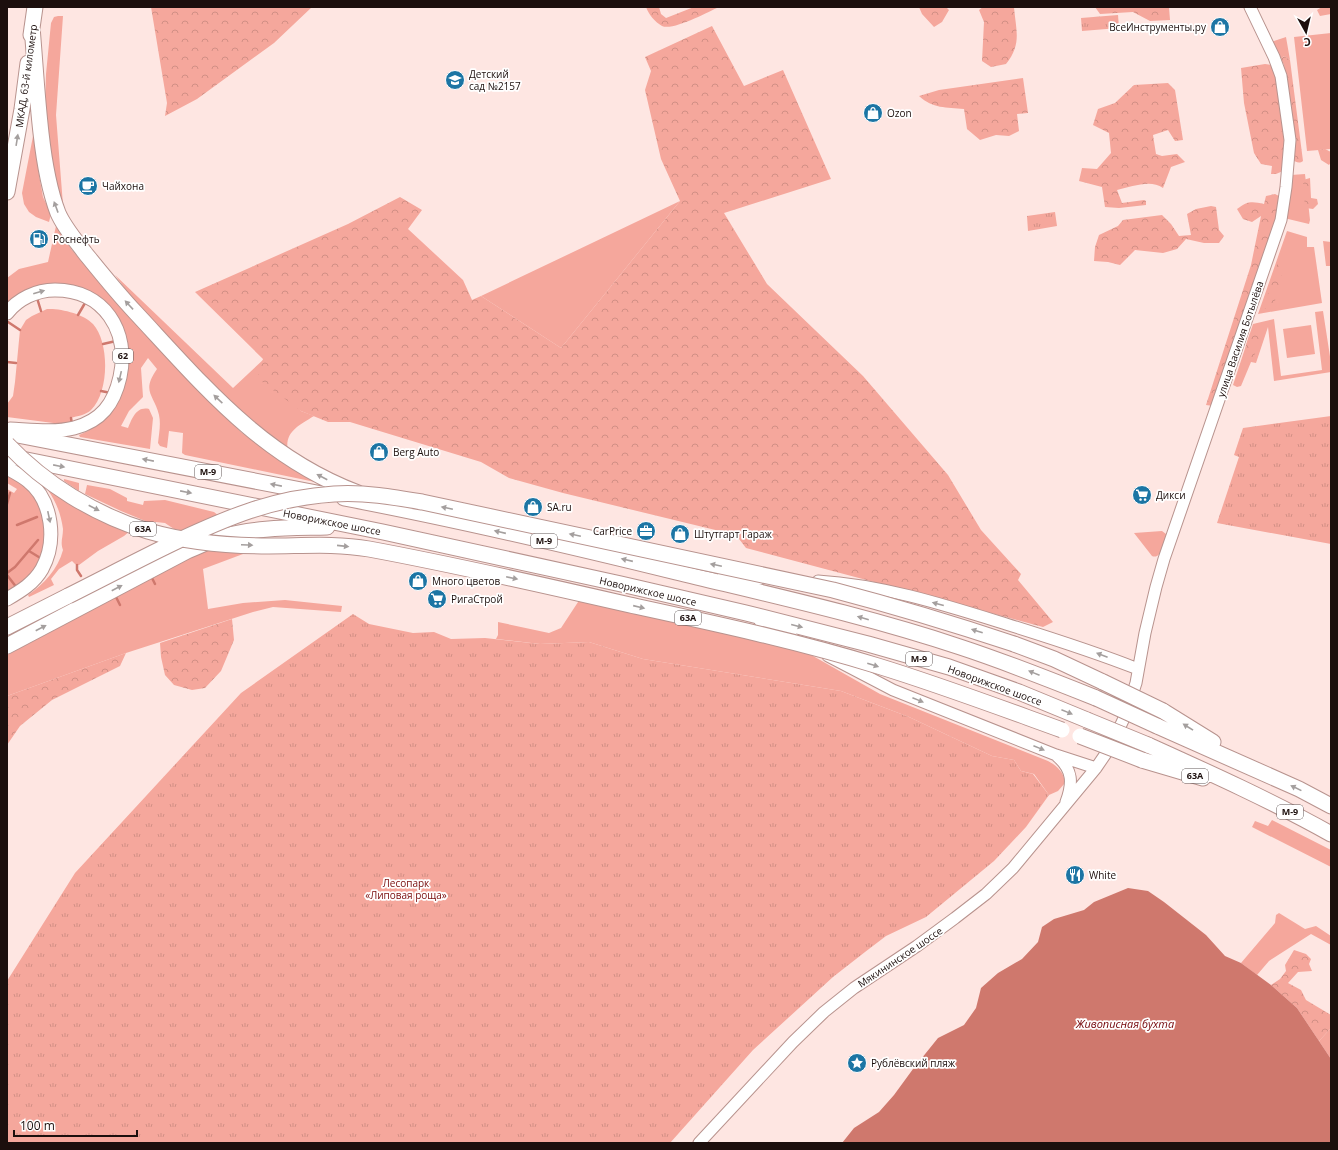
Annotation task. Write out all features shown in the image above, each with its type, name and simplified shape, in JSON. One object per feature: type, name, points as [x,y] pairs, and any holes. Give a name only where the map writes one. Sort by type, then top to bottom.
[{"type":"highway","name":"МКАД, 63-й километр","points":[[7,192],[22,109],[35,7]]},
{"type":"highway","points":[[32,27],[43,155],[50,191],[59,215],[80,247],[110,284],[205,388],[249,429],[271,446],[303,467],[341,487],[410,511]]},
{"type":"highway","name":"М-9","points":[[7,432],[410,511],[705,578],[852,615],[959,647],[1026,670],[1096,698],[1299,789],[1331,806]]},
{"type":"highway","name":"63A","points":[[7,444],[40,474],[66,493],[119,521],[149,531],[191,540],[247,546],[334,545],[366,548],[515,579],[768,636],[851,658],[928,682],[1080,736],[1142,760],[1248,791]]},
{"type":"highway","name":"Новорижское шоссе","points":[[7,456],[383,532],[746,613],[868,644],[948,667],[1019,692],[1190,764],[1248,791],[1331,834]]},
{"type":"highway","points":[[7,628],[207,527],[244,511],[272,503],[335,494],[363,494],[391,497],[422,502],[833,590],[932,617],[1054,659],[1103,682],[1163,711],[1256,770]]},
{"type":"highway","points":[[7,646],[187,551],[222,537],[254,530],[284,528],[327,527],[383,532]]},
{"type":"main road","name":"62","points":[[7,313],[22,300],[33,294],[48,290],[63,290],[78,293],[102,307],[110,317],[122,340],[123,354],[122,368],[115,396],[99,417],[74,428],[58,431],[7,428]]},
{"type":"main road","points":[[7,468],[28,481],[40,494],[50,519],[51,532],[50,545],[42,568],[36,578],[26,587],[7,598]]},
{"type":"street","name":"улица Василия Ботылёва","points":[[1096,768],[1111,746],[1126,716],[1136,683],[1147,625],[1164,559],[1281,220],[1286,187],[1290,140],[1281,76],[1274,57],[1250,7]]},
{"type":"street","points":[[705,578],[776,579],[865,586],[955,608],[1096,653],[1138,669]]},
{"type":"street","points":[[746,613],[893,690],[1056,755],[1096,768]]},
{"type":"street","points":[[1056,755],[1067,767],[1070,774],[1070,790],[1064,808]]},
{"type":"street","name":"Мякининское шоссе","points":[[700,1143],[793,1042],[824,1012],[854,988],[917,946],[986,894],[1014,868],[1096,768]]},
{"type":"green space","points":[[151,7],[312,7],[274,43],[197,99],[165,116],[167,103]]},
{"type":"green space","points":[[646,7],[659,7],[661,14],[666,18],[694,7],[719,7],[682,24],[667,27],[662,26],[655,20]]},
{"type":"green space","points":[[919,7],[946,7],[949,10],[942,22],[934,27],[922,14]]},
{"type":"green space","points":[[983,7],[1014,7],[1017,37],[1014,50],[1006,64],[991,67],[982,61],[984,22],[979,10]]},
{"type":"green space","points":[[1095,7],[1169,7],[1170,20],[1150,21],[1133,12],[1100,14]]},
{"type":"green space","points":[[1322,7],[1331,7],[1331,14],[1320,16],[1317,10]]},
{"type":"green space","points":[[1118,15],[1119,28],[1082,31],[1081,18]]},
{"type":"green space","points":[[63,16],[56,115],[63,205],[57,189],[52,167],[45,105],[46,74],[51,23],[54,17]]},
{"type":"green space","points":[[712,26],[744,86],[783,70],[831,179],[724,213],[767,284],[863,376],[948,475],[981,530],[1021,574],[1018,580],[1053,622],[1043,627],[746,548],[736,535],[563,493],[509,478],[481,462],[350,422],[328,422],[301,411],[257,378],[263,359],[195,292],[348,224],[400,197],[422,210],[408,229],[463,280],[472,300],[481,296],[561,348],[680,201],[661,159],[645,90],[651,71],[645,57]]},
{"type":"green space","points":[[1331,33],[1331,149],[1307,151],[1294,37]]},
{"type":"green space","points":[[1286,37],[1290,60],[1284,56],[1281,59],[1271,42]]},
{"type":"green space","points":[[1284,56],[1290,60],[1303,161],[1300,162],[1296,162],[1291,159],[1291,140],[1284,65],[1281,59]]},
{"type":"green space","points":[[1265,64],[1272,65],[1277,76],[1285,138],[1283,171],[1276,174],[1271,174],[1272,166],[1261,164],[1254,153],[1244,103],[1241,68]]},
{"type":"green space","points":[[1023,78],[1028,113],[1017,114],[1019,131],[1009,136],[996,135],[980,140],[967,129],[964,109],[935,105],[919,96],[939,90]]},
{"type":"green space","points":[[1168,83],[1175,90],[1183,140],[1175,141],[1168,130],[1153,135],[1156,154],[1162,156],[1177,154],[1185,162],[1171,167],[1163,188],[1158,185],[1147,184],[1117,190],[1122,203],[1144,200],[1146,201],[1146,205],[1119,208],[1105,207],[1102,187],[1079,181],[1082,168],[1097,169],[1111,153],[1109,133],[1093,125],[1098,109],[1115,103],[1134,85]]},
{"type":"green space","points":[[34,131],[43,197],[51,214],[49,222],[36,217],[29,212],[24,204],[22,193]]},
{"type":"green space","points":[[1325,149],[1331,152],[1331,162],[1329,165],[1321,160],[1318,150]]},
{"type":"green space","points":[[1305,174],[1310,220],[1309,224],[1284,218],[1291,192],[1291,175]]},
{"type":"green space","points":[[1310,178],[1311,198],[1317,199],[1318,204],[1313,209],[1306,208],[1304,197],[1303,180]]},
{"type":"green space","points":[[1275,194],[1281,197],[1279,212],[1213,406],[1206,405],[1251,265],[1261,216],[1252,222],[1243,219],[1237,209],[1250,202],[1264,204],[1266,196]]},
{"type":"green space","points":[[680,201],[561,348],[481,296]]},
{"type":"green space","points":[[1211,206],[1216,207],[1219,230],[1224,236],[1219,243],[1204,243],[1186,239],[1177,249],[1163,253],[1135,250],[1120,265],[1094,261],[1095,247],[1099,235],[1118,226],[1123,220],[1162,215],[1171,224],[1179,236],[1191,235],[1187,214],[1196,209]]},
{"type":"green space","points":[[1055,212],[1057,226],[1028,231],[1027,216]]},
{"type":"green space","points":[[56,226],[72,250],[107,292],[241,432],[272,455],[314,478],[315,482],[185,455],[182,453],[183,433],[169,431],[167,448],[160,446],[158,443],[160,418],[149,388],[152,377],[157,369],[148,358],[141,368],[143,397],[129,411],[121,426],[128,428],[133,417],[138,411],[141,409],[149,409],[153,418],[150,449],[80,437],[79,435],[88,431],[104,418],[125,335],[78,287],[7,306],[7,278],[19,269],[48,262]]},
{"type":"green space","points":[[1287,231],[1307,237],[1307,247],[1314,247],[1322,303],[1258,314]]},
{"type":"green space","points":[[1323,241],[1331,242],[1331,266],[1326,266]]},
{"type":"green space","points":[[1279,258],[1285,262],[1275,301],[1272,306],[1265,309],[1264,306]]},
{"type":"green space","points":[[115,275],[233,388],[264,359],[301,411],[314,416],[290,434],[287,445],[288,452],[221,394],[138,307]]},
{"type":"green space","points":[[47,309],[72,312],[89,320],[99,332],[105,355],[104,380],[97,402],[89,412],[71,418],[72,424],[7,417],[7,404],[13,396],[20,330],[26,320]]},
{"type":"green space","points":[[1323,311],[1331,372],[1274,381],[1268,327],[1256,363],[1251,362],[1241,386],[1237,387],[1233,385],[1253,324],[1274,319],[1281,376],[1322,370],[1315,312]]},
{"type":"green space","points":[[1311,325],[1315,354],[1287,358],[1283,329]]},
{"type":"green space","points":[[1256,332],[1262,335],[1253,359],[1245,359],[1246,345],[1250,333]]},
{"type":"green space","points":[[1331,416],[1331,544],[1217,523],[1239,457],[1234,455],[1243,428]]},
{"type":"green space","points":[[7,475],[24,485],[36,497],[45,520],[46,548],[36,571],[7,596],[7,489],[14,493],[17,489],[7,483]]},
{"type":"green space","points":[[64,479],[79,483],[79,491],[64,481]]},
{"type":"green space","points":[[87,485],[110,489],[127,498],[127,501],[143,505],[144,501],[165,500],[214,512],[219,516],[185,531],[174,529],[165,523],[150,523],[85,494]]},
{"type":"green space","points":[[47,489],[130,531],[79,565],[76,565],[72,561],[59,569],[51,579],[54,585],[29,597],[28,595],[50,576],[58,564],[63,550],[63,529],[61,518],[58,508]]},
{"type":"green space","points":[[1162,531],[1166,534],[1165,541],[1162,550],[1155,557],[1152,556],[1134,533]]},
{"type":"green space","points":[[209,548],[251,551],[203,569],[208,609],[243,603],[285,600],[342,606],[341,612],[273,607],[253,612],[126,653],[7,696],[7,655],[180,561]]},
{"type":"green space","points":[[580,599],[806,652],[880,694],[1048,761],[1060,770],[1065,783],[1058,791],[1049,795],[1034,774],[1021,771],[1014,760],[992,756],[909,717],[841,691],[643,659],[589,642],[540,644],[496,639],[498,635],[498,622],[549,633],[561,628]]},
{"type":"green space","name":"Лесопарк «Липовая роща»","points":[[353,614],[369,624],[413,633],[434,632],[451,639],[485,638],[540,644],[589,642],[643,659],[841,691],[909,717],[992,756],[1014,760],[1021,771],[1033,774],[1049,795],[1026,827],[994,861],[926,917],[886,936],[833,977],[753,1050],[670,1143],[7,1143],[7,981],[75,873],[241,693]]},
{"type":"green space","points":[[232,619],[234,640],[221,671],[205,688],[192,690],[174,685],[165,675],[160,643]]},
{"type":"green space","points":[[126,653],[120,666],[52,700],[20,726],[7,745],[7,696]]},
{"type":"green space","points":[[1272,820],[1331,850],[1331,867],[1252,827],[1255,821],[1268,826]]},
{"type":"green space","points":[[1279,913],[1305,929],[1316,926],[1331,936],[1331,945],[1311,934],[1269,961],[1257,975],[1241,963],[1275,923],[1276,915]]},
{"type":"green space","points":[[1294,950],[1306,954],[1311,959],[1309,964],[1312,971],[1298,972],[1288,983],[1301,990],[1306,1000],[1331,1015],[1331,1028],[1319,1041],[1297,1008],[1271,985],[1280,979],[1286,971],[1285,965]]},
{"type":"green space","points":[[1331,1028],[1331,1059],[1319,1041]]},
{"type":"water","name":"Живописная бухта","points":[[1128,888],[1148,891],[1164,902],[1206,935],[1225,956],[1241,963],[1271,985],[1297,1008],[1331,1059],[1331,1143],[842,1143],[854,1128],[879,1112],[938,1038],[964,1025],[976,1008],[981,988],[998,973],[1022,959],[1038,942],[1042,927],[1054,919],[1084,910],[1094,902]]},
{"type":"waterway","points":[[37,298],[41,311]]},
{"type":"waterway","points":[[78,315],[85,303]]},
{"type":"waterway","points":[[8,322],[20,330]]},
{"type":"waterway","points":[[103,344],[116,341]]},
{"type":"waterway","points":[[7,362],[16,363]]},
{"type":"waterway","points":[[101,391],[111,393]]},
{"type":"waterway","points":[[71,418],[72,424]]},
{"type":"waterway","points":[[7,504],[10,493]]},
{"type":"waterway","points":[[17,525],[37,517]]},
{"type":"waterway","points":[[7,573],[15,567],[38,540]]},
{"type":"waterway","points":[[29,551],[42,559]]},
{"type":"waterway","points":[[77,565],[77,570],[81,576]]},
{"type":"waterway","points":[[7,575],[17,588]]},
{"type":"waterway","points":[[152,578],[155,584]]},
{"type":"waterway","points":[[116,597],[120,605]]},
{"type":"place","name":"ВсеИнструменты.ру","points":[[1220,27]]},
{"type":"place","name":"Детский сад №2157","points":[[455,80]]},
{"type":"place","name":"Ozon","points":[[873,113]]},
{"type":"place","name":"Чайхона","points":[[88,186]]},
{"type":"place","name":"Роснефть","points":[[39,239]]},
{"type":"place","name":"Berg Auto","points":[[379,452]]},
{"type":"place","name":"Дикси","points":[[1142,495]]},
{"type":"place","name":"SA.ru","points":[[533,507]]},
{"type":"place","name":"CarPrice","points":[[646,531]]},
{"type":"place","name":"Штутгарт Гараж","points":[[680,534]]},
{"type":"place","name":"Много цветов","points":[[418,581]]},
{"type":"place","name":"РигаСтрой","points":[[437,599]]},
{"type":"place","name":"White","points":[[1075,875]]},
{"type":"place","name":"Рублёвский пляж","points":[[857,1063]]}]
